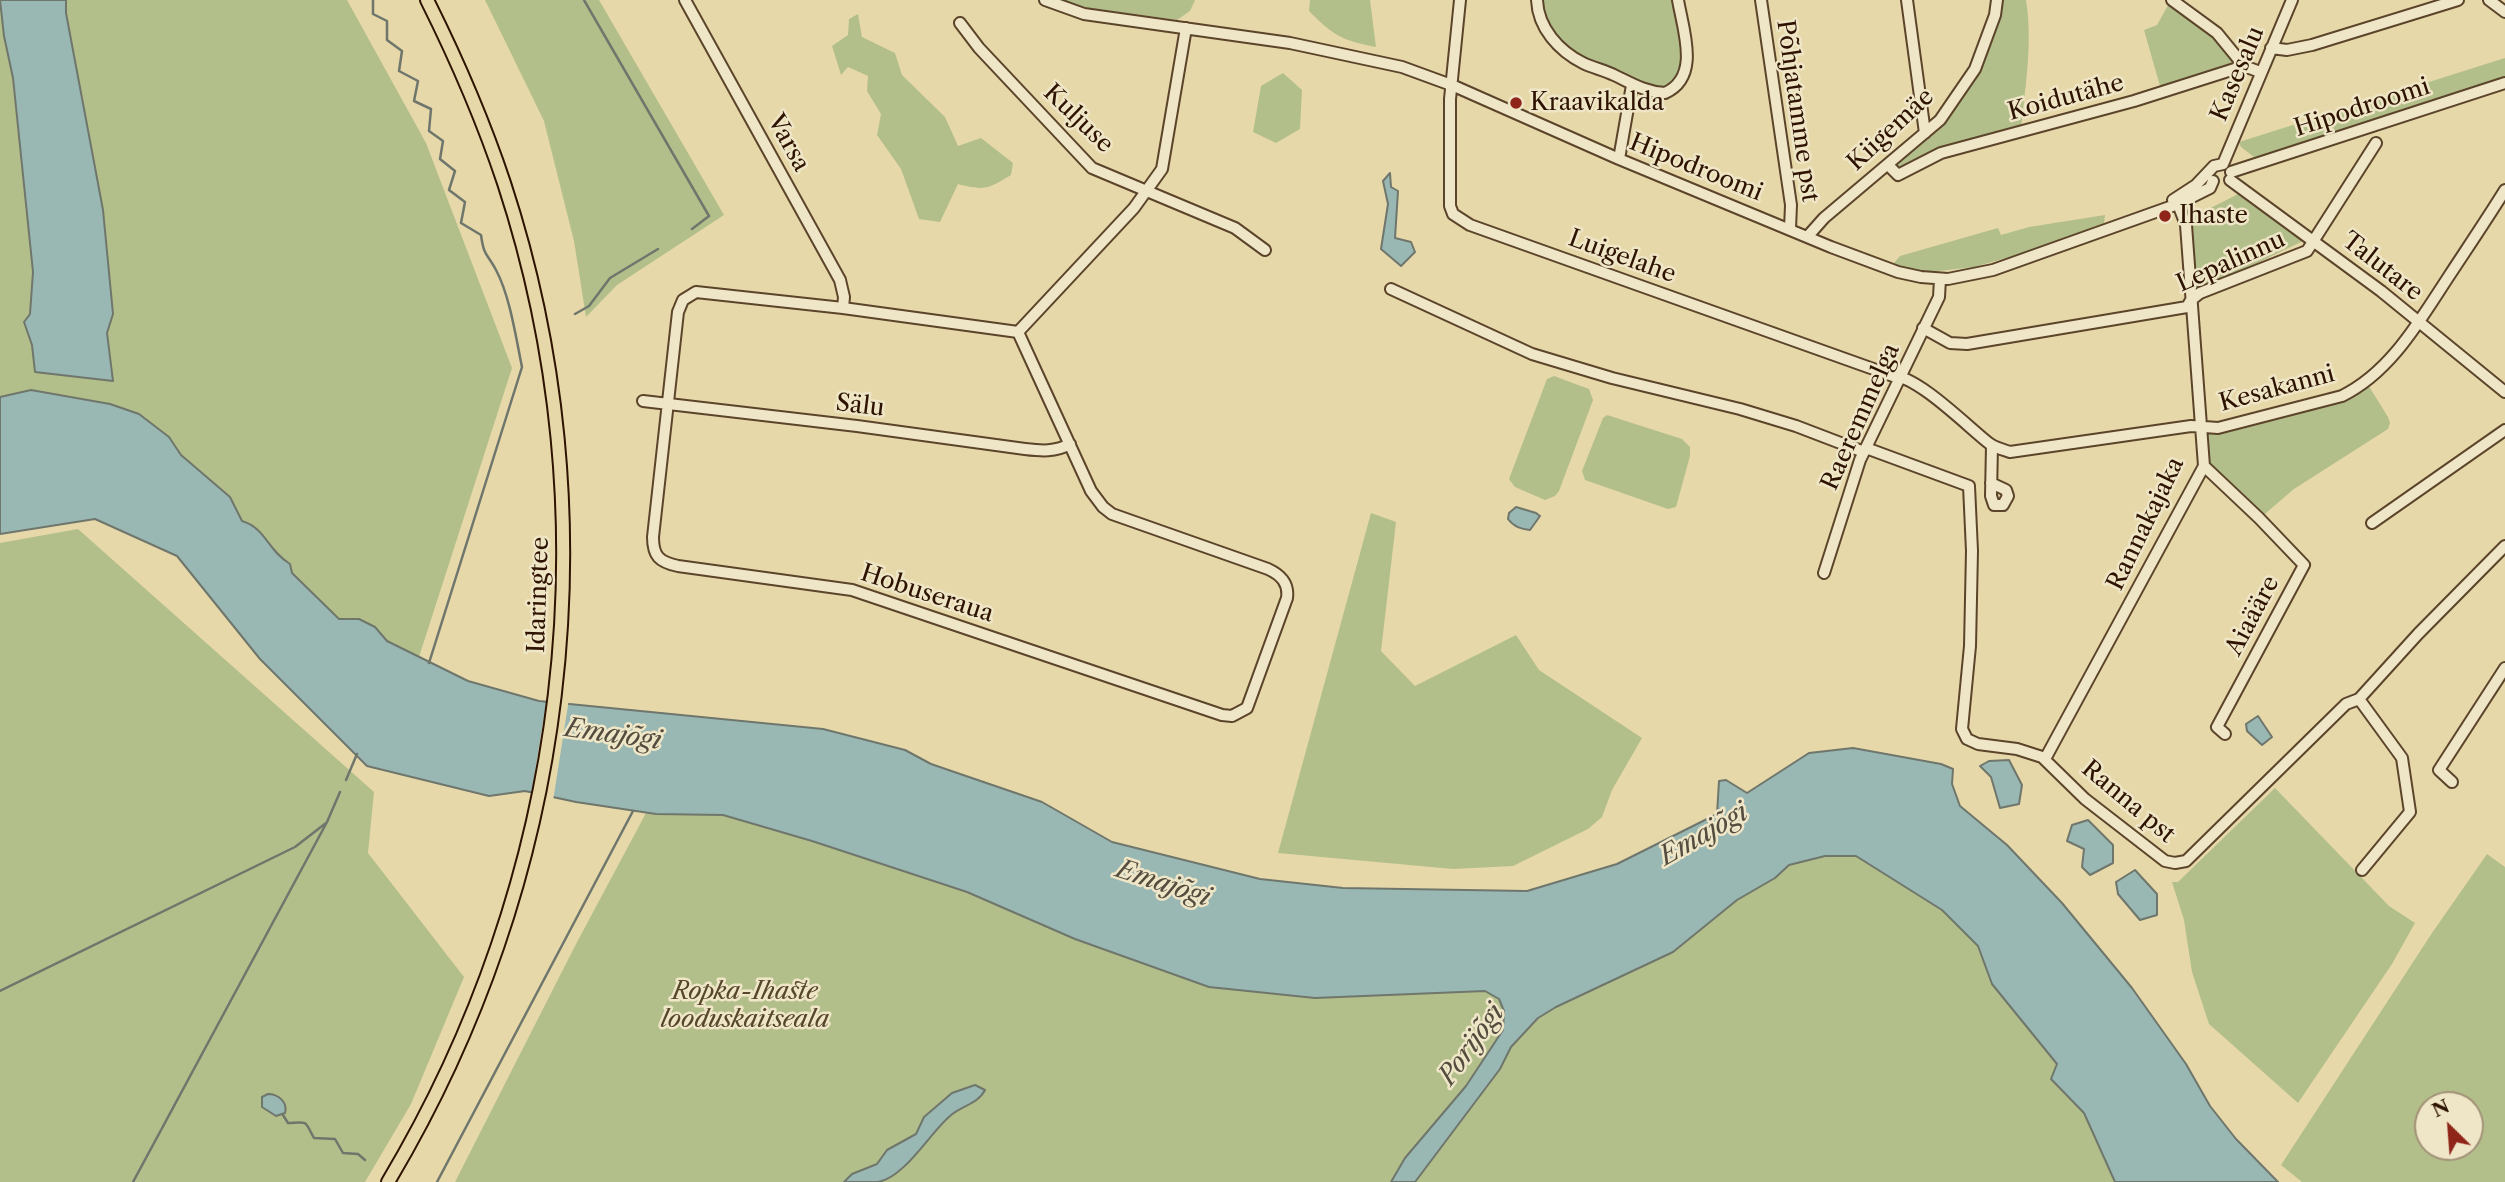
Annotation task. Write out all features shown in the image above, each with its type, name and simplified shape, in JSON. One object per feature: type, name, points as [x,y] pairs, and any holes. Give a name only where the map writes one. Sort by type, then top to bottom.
[{"type":"main road","name":"Idaringtee","points":[[388,1182],[437,1094],[488,977],[527,851],[547,755],[560,640],[563,545],[552,391],[522,246],[481,118],[427,0]]},
{"type":"street","name":"Varsa","points":[[685,0],[839,280],[844,297],[843,308]]},
{"type":"street","name":"Hipodroomi","points":[[1045,0],[1084,14],[1334,51],[1402,68],[1454,86],[1619,159],[1898,272],[1940,279],[1993,270],[2178,204],[2210,188],[2212,176]]},
{"type":"street","points":[[1454,86],[1461,0]]},
{"type":"street","points":[[1537,0],[1543,24],[1558,45],[1585,64],[1612,73],[1632,85],[1665,93],[1679,85],[1685,77],[1686,53],[1678,0]]},
{"type":"street","name":"Põhjatamme pst","points":[[1761,0],[1791,205],[1790,229]]},
{"type":"street","points":[[1907,0],[1925,133]]},
{"type":"street","name":"Kiigemäe","points":[[1808,236],[1824,218],[1940,120],[1975,69],[1995,15],[1997,0]]},
{"type":"street","points":[[2172,0],[2217,33],[2244,66],[2260,72]]},
{"type":"street","name":"Kasesalu","points":[[2228,172],[2260,72],[2292,0]]},
{"type":"street","points":[[2271,48],[2287,50],[2312,45],[2458,0]]},
{"type":"street","points":[[2489,0],[2505,12]]},
{"type":"street","name":"Kuljuse","points":[[960,23],[979,48],[1092,168],[1235,228],[1265,250]]},
{"type":"street","points":[[1018,332],[1134,208],[1162,169],[1186,28]]},
{"type":"street","name":"Koidutähe","points":[[1888,165],[1898,175],[1941,153],[2134,101],[2244,66]]},
{"type":"street","name":"Hipodroomi","points":[[2228,172],[2505,83]]},
{"type":"street","points":[[1619,159],[1632,85]]},
{"type":"street","name":"Luigelahe","points":[[1454,86],[1450,99],[1450,206],[1453,214],[1459,218],[1470,225],[1893,376],[1900,376]]},
{"type":"street","name":"Lepalinnu","points":[[1923,328],[1950,343],[1967,344],[2187,307],[2200,293],[2307,251],[2375,143]]},
{"type":"street","points":[[2217,164],[2228,172],[2222,184],[2212,176],[2217,164]]},
{"type":"street","name":"Talutare","points":[[2228,172],[2505,392]]},
{"type":"street","name":"Hipodroomi","points":[[2165,208],[2166,204],[2212,176]]},
{"type":"street","name":"Kesakanni","points":[[1900,376],[1934,398],[1992,445],[2010,452],[2191,426],[2218,428],[2342,396],[2354,390],[2389,360],[2418,323],[2505,190]]},
{"type":"street","name":"Rannakajaka","points":[[2045,759],[2204,466],[2186,225],[2178,204]]},
{"type":"street","name":"Raeremmelga","points":[[1824,573],[1865,450],[1938,297],[1940,279]]},
{"type":"street","points":[[1391,289],[1532,354],[1612,379],[1740,409],[1865,450]]},
{"type":"street","name":"Hobuseraua","points":[[696,292],[843,308],[1018,332],[1098,502],[1112,514],[1268,569],[1283,579],[1288,591],[1287,598],[1250,704],[1242,712],[1232,716],[1222,715],[852,590],[678,566],[661,561],[654,552],[653,537],[678,312],[688,295],[696,292]]},
{"type":"street","name":"Sälu","points":[[643,401],[1036,450],[1060,449],[1070,444]]},
{"type":"street","points":[[2372,523],[2505,430]]},
{"type":"street","points":[[1991,483],[1992,445]]},
{"type":"street","name":"Ranna pst","points":[[1865,450],[1969,486],[1972,551],[1970,646],[1962,729],[1967,739],[1978,744],[2018,749],[2045,759],[2085,799],[2165,861],[2175,863],[2186,861],[2346,704],[2358,699],[2505,545]]},
{"type":"street","name":"Aiaääre","points":[[2204,466],[2304,565],[2217,727],[2225,733]]},
{"type":"street","points":[[2452,782],[2439,771],[2505,668]]},
{"type":"street","points":[[2358,699],[2402,758],[2410,812],[2362,870]]},
{"type":"green space","points":[[0,0],[347,0],[426,143],[512,368],[419,657],[387,641],[375,627],[359,619],[339,619],[292,573],[290,564],[277,556],[242,521],[230,497],[181,455],[169,437],[139,414],[110,404],[31,390],[0,397]]},
{"type":"green space","points":[[485,0],[599,0],[724,215],[617,285],[586,317],[574,241],[544,121]]},
{"type":"green space","points":[[1061,0],[1195,0],[1190,11],[1177,20],[1080,7]]},
{"type":"green space","points":[[1310,0],[1370,0],[1376,47],[1354,42],[1332,32],[1309,11]]},
{"type":"green space","points":[[1540,0],[1675,0],[1685,61],[1679,78],[1664,90],[1641,85],[1563,48],[1541,11]]},
{"type":"green space","points":[[2002,0],[2026,0],[2029,49],[2021,130],[1898,174],[1891,165],[1941,120],[1979,68]]},
{"type":"green space","points":[[2171,0],[2203,18],[2241,65],[2162,93],[2144,30],[2157,25]]},
{"type":"green space","points":[[858,14],[862,37],[895,53],[902,75],[945,117],[958,146],[981,138],[1013,163],[1011,175],[991,186],[974,188],[958,184],[940,222],[919,219],[901,169],[877,135],[881,114],[867,91],[868,76],[848,67],[841,75],[832,46],[848,35],[849,19]]},
{"type":"green space","points":[[2505,58],[2505,77],[2269,154],[2254,157],[2241,147],[2239,142]]},
{"type":"green space","points":[[1283,73],[1302,90],[1300,129],[1276,143],[1253,132],[1261,86]]},
{"type":"green space","points":[[2240,193],[2303,241],[2197,292],[2191,218]]},
{"type":"green space","points":[[2105,215],[2104,223],[2017,255],[1974,267],[1922,273],[1911,272],[1894,263],[1900,256],[1998,228],[2001,235],[2029,227]]},
{"type":"green space","points":[[1554,376],[1589,389],[1593,400],[1559,491],[1545,500],[1515,487],[1509,479],[1547,379]]},
{"type":"green space","points":[[2365,380],[2388,417],[2388,429],[2294,489],[2259,519],[2203,465],[2200,431],[2290,413]]},
{"type":"green space","points":[[1607,415],[1682,439],[1690,447],[1676,507],[1668,509],[1585,480],[1582,471],[1603,418]]},
{"type":"green space","points":[[1371,513],[1396,522],[1381,651],[1415,686],[1516,635],[1539,670],[1642,738],[1612,790],[1602,817],[1588,829],[1513,866],[1453,869],[1278,853]]},
{"type":"green space","points":[[78,529],[374,792],[368,853],[464,977],[411,1104],[365,1182],[0,1182],[0,543]]},
{"type":"green space","points":[[2275,788],[2389,906],[2415,923],[2392,964],[2298,1103],[2209,1024],[2192,972],[2184,920],[2172,882],[2178,882]]},
{"type":"green space","name":"Ropka-Ihaste looduskaitseala","points":[[646,813],[723,815],[967,892],[1075,939],[1209,987],[1315,998],[1485,991],[1499,999],[1737,900],[1775,878],[1789,865],[1825,856],[1856,856],[1942,910],[1978,946],[1992,984],[2057,1064],[2051,1079],[2084,1113],[2115,1182],[455,1182]]},
{"type":"green space","points":[[2487,854],[2505,867],[2505,1182],[2302,1182],[2281,1165],[2432,933]]},
{"type":"water","points":[[0,0],[66,0],[66,13],[103,210],[113,314],[107,333],[113,381],[35,372],[32,345],[24,322],[30,314],[33,272],[13,78]]},
{"type":"water","points":[[1390,173],[1391,187],[1398,191],[1395,238],[1411,242],[1415,252],[1401,266],[1381,249],[1388,204],[1383,181]]},
{"type":"water","name":"Emajõgi","points":[[31,390],[110,404],[139,414],[169,437],[181,455],[230,497],[242,521],[262,534],[290,564],[292,573],[339,619],[359,619],[375,627],[387,641],[468,681],[539,701],[823,729],[905,750],[931,764],[1042,802],[1112,842],[1260,879],[1343,888],[1527,891],[1617,864],[1717,814],[1719,781],[1726,780],[1747,793],[1809,753],[1853,748],[1941,764],[1953,769],[1952,784],[1960,806],[2007,845],[2062,903],[2132,988],[2186,1064],[2210,1106],[2236,1139],[2278,1182],[2115,1182],[2084,1113],[2051,1079],[2057,1064],[1992,984],[1978,946],[1942,910],[1856,856],[1825,856],[1789,865],[1775,878],[1737,900],[1673,952],[1538,1018],[1511,1047],[1500,1069],[1415,1182],[1391,1182],[1405,1158],[1466,1086],[1503,1030],[1504,1011],[1499,999],[1485,991],[1315,998],[1209,987],[1075,939],[967,892],[723,815],[656,814],[525,791],[489,796],[367,766],[260,659],[177,556],[95,519],[0,534],[0,397]]},
{"type":"water","points":[[1516,507],[1540,516],[1530,530],[1518,527],[1508,519],[1509,513]]},
{"type":"water","points":[[2258,716],[2272,737],[2262,745],[2247,731],[2246,724]]},
{"type":"water","points":[[2009,760],[2022,785],[2019,804],[2000,808],[1991,777],[1980,766],[1989,761]]},
{"type":"water","points":[[2088,820],[2113,845],[2113,863],[2090,875],[2082,867],[2084,849],[2067,841],[2072,825]]},
{"type":"water","points":[[2135,870],[2157,894],[2157,915],[2140,920],[2118,894],[2116,882]]},
{"type":"water","points":[[975,1085],[985,1090],[982,1095],[950,1116],[898,1172],[878,1182],[844,1182],[852,1174],[877,1164],[887,1150],[916,1134],[924,1117],[952,1093]]},
{"type":"water","points":[[268,1094],[281,1099],[285,1105],[285,1113],[276,1116],[262,1107],[262,1097]]},
{"type":"pier","points":[[547,698],[569,699],[553,801],[531,796]]},
{"type":"waterway","points":[[373,0],[373,14],[387,21],[387,40],[402,51],[399,71],[418,81],[414,101],[431,109],[429,131],[443,141],[440,159],[455,171],[449,190],[465,202],[461,223],[481,235],[485,251],[501,280],[522,367],[429,663]]},
{"type":"waterway","points":[[584,0],[709,216],[692,229]]},
{"type":"waterway","points":[[575,314],[589,306],[610,278],[658,249]]},
{"type":"waterway","points":[[346,780],[357,754]]},
{"type":"waterway","points":[[133,1182],[327,822],[340,792]]},
{"type":"waterway","points":[[437,1182],[633,811]]},
{"type":"waterway","points":[[0,991],[295,847],[326,823]]},
{"type":"waterway","points":[[283,1115],[288,1123],[305,1123],[314,1138],[335,1139],[343,1153],[358,1154],[365,1160]]},
{"type":"place","name":"Kraavikalda","points":[[1516,103]]},
{"type":"place","name":"Ihaste","points":[[2165,216]]},
{"type":"water label","name":"Porijõgi","points":[[1472,1045]]}]
